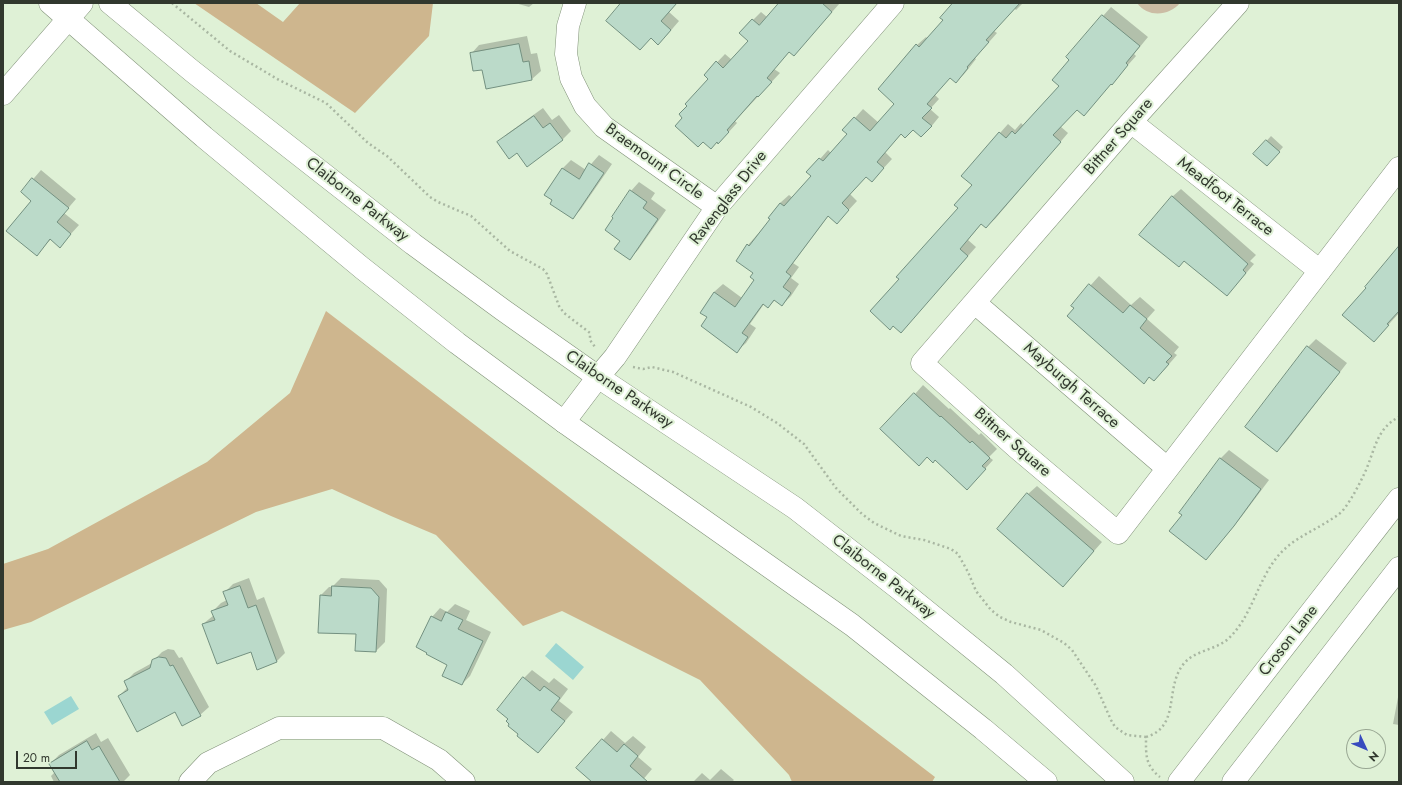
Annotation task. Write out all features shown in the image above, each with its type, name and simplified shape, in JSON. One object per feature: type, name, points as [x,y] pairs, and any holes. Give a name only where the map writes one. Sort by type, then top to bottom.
[{"type":"main road","points":[[50,3],[75,10],[204,137],[362,268],[457,343],[564,422],[852,626],[983,729],[1046,782]]},
{"type":"main road","name":"Claiborne Parkway","points":[[110,3],[192,70],[413,244],[598,377],[806,516],[1004,674],[1123,782]]},
{"type":"main road","name":"Braemount Circle","points":[[575,3],[568,26],[566,54],[571,78],[585,106],[604,127],[717,207]]},
{"type":"main road","name":"Ravenglass Drive","points":[[564,422],[615,357],[717,207],[893,3]]},
{"type":"main road","name":"Bittner Square","points":[[1238,3],[1131,122],[922,363],[1022,452],[1118,533],[1399,168]]},
{"type":"main road","points":[[3,94],[75,10]]},
{"type":"main road","name":"Meadfoot Terrace","points":[[1131,122],[1320,271]]},
{"type":"main road","name":"Mayburgh Terrace","points":[[975,303],[1167,468]]},
{"type":"main road","name":"Croson Lane","points":[[1171,780],[1399,499]]},
{"type":"main road","points":[[1233,782],[1399,568]]},
{"type":"main road","points":[[190,782],[208,763],[279,728],[383,728],[439,760],[464,782]]},
{"type":"path","points":[[172,3],[230,51],[279,80],[326,103],[368,143],[387,156],[430,197],[471,216],[510,251],[543,269],[547,274],[559,306],[564,313],[590,333],[590,340],[594,347],[635,368],[643,369],[652,367],[678,374],[751,407],[777,423],[804,444],[836,488],[862,514],[874,523],[901,536],[924,540],[951,549],[960,558],[976,591],[991,610],[1000,617],[1011,622],[1041,630],[1064,643],[1072,650],[1096,686],[1110,720],[1115,727],[1128,735],[1146,737],[1155,734],[1166,723],[1173,687],[1177,674],[1182,665],[1190,657],[1224,642],[1235,631],[1246,615],[1268,570],[1277,556],[1288,545],[1301,536],[1321,526],[1342,511],[1359,484],[1383,430],[1399,417]]},
{"type":"path","points":[[1146,737],[1146,755],[1151,770],[1171,780]]},
{"type":"shaded area","points":[[194,3],[256,3],[283,22],[300,3],[433,3],[429,36],[355,113]]},
{"type":"shaded area","points":[[1137,3],[1180,3],[1170,11],[1158,14],[1147,11]]},
{"type":"shaded area","points":[[326,311],[935,777],[932,782],[792,782],[789,775],[700,680],[562,611],[523,626],[436,535],[332,489],[256,512],[31,622],[3,630],[3,564],[48,549],[207,462],[290,393]]},
{"type":"water","points":[[556,643],[584,667],[573,680],[545,656]]},
{"type":"water","points":[[71,696],[79,709],[52,725],[44,712]]},
{"type":"building","points":[[621,3],[677,3],[661,21],[671,30],[658,45],[651,38],[640,50],[606,21]]},
{"type":"building","points":[[779,3],[822,3],[832,12],[794,56],[789,52],[767,78],[772,82],[758,97],[757,96],[727,130],[729,132],[718,144],[717,142],[711,149],[703,142],[698,147],[675,126],[682,118],[679,114],[687,106],[685,104],[708,79],[704,75],[716,61],[723,68],[748,41],[739,33],[752,19],[759,25]]},
{"type":"building","points":[[953,3],[1020,3],[986,40],[989,42],[967,67],[968,68],[956,83],[950,78],[927,104],[932,108],[922,118],[932,126],[921,137],[913,130],[905,138],[901,134],[877,162],[884,168],[872,182],[866,177],[842,203],[849,210],[837,224],[828,216],[786,272],[791,276],[783,287],[791,293],[782,306],[774,300],[768,308],[763,304],[742,333],[748,337],[737,353],[701,326],[707,317],[700,313],[714,292],[735,307],[754,280],[750,277],[753,273],[736,261],[747,244],[749,246],[770,219],[768,218],[780,203],[784,206],[811,176],[806,172],[819,158],[823,161],[847,134],[842,130],[854,117],[870,131],[894,104],[878,89],[916,44],[919,47],[943,20],[940,18]]},
{"type":"building","points":[[1102,15],[1140,46],[1126,63],[1128,65],[1084,116],[1077,110],[1053,135],[1061,142],[986,228],[981,224],[960,249],[968,256],[901,333],[893,326],[890,330],[870,311],[899,279],[896,277],[958,208],[954,205],[972,185],[961,176],[999,132],[1006,138],[1012,131],[1015,134],[1059,86],[1052,80],[1069,60],[1066,57]]},
{"type":"building","points":[[519,44],[523,62],[529,61],[532,80],[486,89],[482,70],[473,71],[470,53]]},
{"type":"building","points":[[534,116],[543,128],[550,123],[563,140],[527,167],[517,153],[509,159],[497,142]]},
{"type":"building","points":[[1266,140],[1280,152],[1267,166],[1253,154]]},
{"type":"building","points":[[589,163],[604,173],[573,219],[550,204],[552,200],[544,195],[562,168],[579,179]]},
{"type":"building","points":[[32,178],[69,208],[57,222],[71,234],[60,248],[50,239],[37,256],[6,231],[31,201],[21,192]]},
{"type":"building","points":[[630,190],[647,202],[643,208],[658,219],[630,260],[614,249],[620,241],[605,230]]},
{"type":"building","points":[[1172,196],[1248,264],[1243,270],[1246,273],[1227,296],[1184,261],[1179,267],[1139,235]]},
{"type":"building","points":[[1399,246],[1399,311],[1374,342],[1342,315],[1366,288],[1365,287]]},
{"type":"building","points":[[1089,284],[1123,313],[1130,305],[1147,319],[1140,328],[1172,356],[1166,362],[1169,364],[1154,381],[1149,377],[1144,384],[1067,316],[1074,308],[1071,306]]},
{"type":"building","points":[[1307,346],[1340,372],[1277,452],[1245,427]]},
{"type":"building","points":[[914,393],[970,443],[972,441],[990,458],[982,466],[986,469],[967,490],[935,460],[933,463],[927,457],[919,466],[880,429]]},
{"type":"building","points":[[1220,458],[1261,489],[1234,526],[1206,560],[1169,531],[1182,515],[1179,513]]},
{"type":"building","points":[[1027,493],[1094,551],[1063,587],[997,529]]},
{"type":"building","points":[[240,586],[248,608],[256,605],[277,662],[257,670],[251,652],[217,664],[202,624],[215,620],[211,611],[228,605],[223,592]]},
{"type":"building","points":[[332,586],[371,588],[379,597],[376,652],[355,651],[356,634],[318,633],[320,595],[331,596]]},
{"type":"building","points":[[446,612],[463,620],[458,629],[483,641],[462,685],[442,676],[447,665],[416,647],[431,616],[441,621]]},
{"type":"building","points":[[159,657],[166,658],[170,666],[173,665],[201,716],[182,726],[175,712],[137,732],[118,696],[128,690],[124,681],[150,668],[152,660]]},
{"type":"building","points":[[523,677],[540,691],[544,686],[560,698],[551,710],[565,721],[538,753],[517,736],[518,734],[508,726],[509,724],[506,721],[508,719],[497,710]]},
{"type":"building","points":[[602,739],[617,752],[624,744],[638,756],[630,766],[648,782],[592,782],[576,768]]},
{"type":"building","points":[[87,741],[92,750],[99,746],[120,782],[60,782],[49,764]]}]
